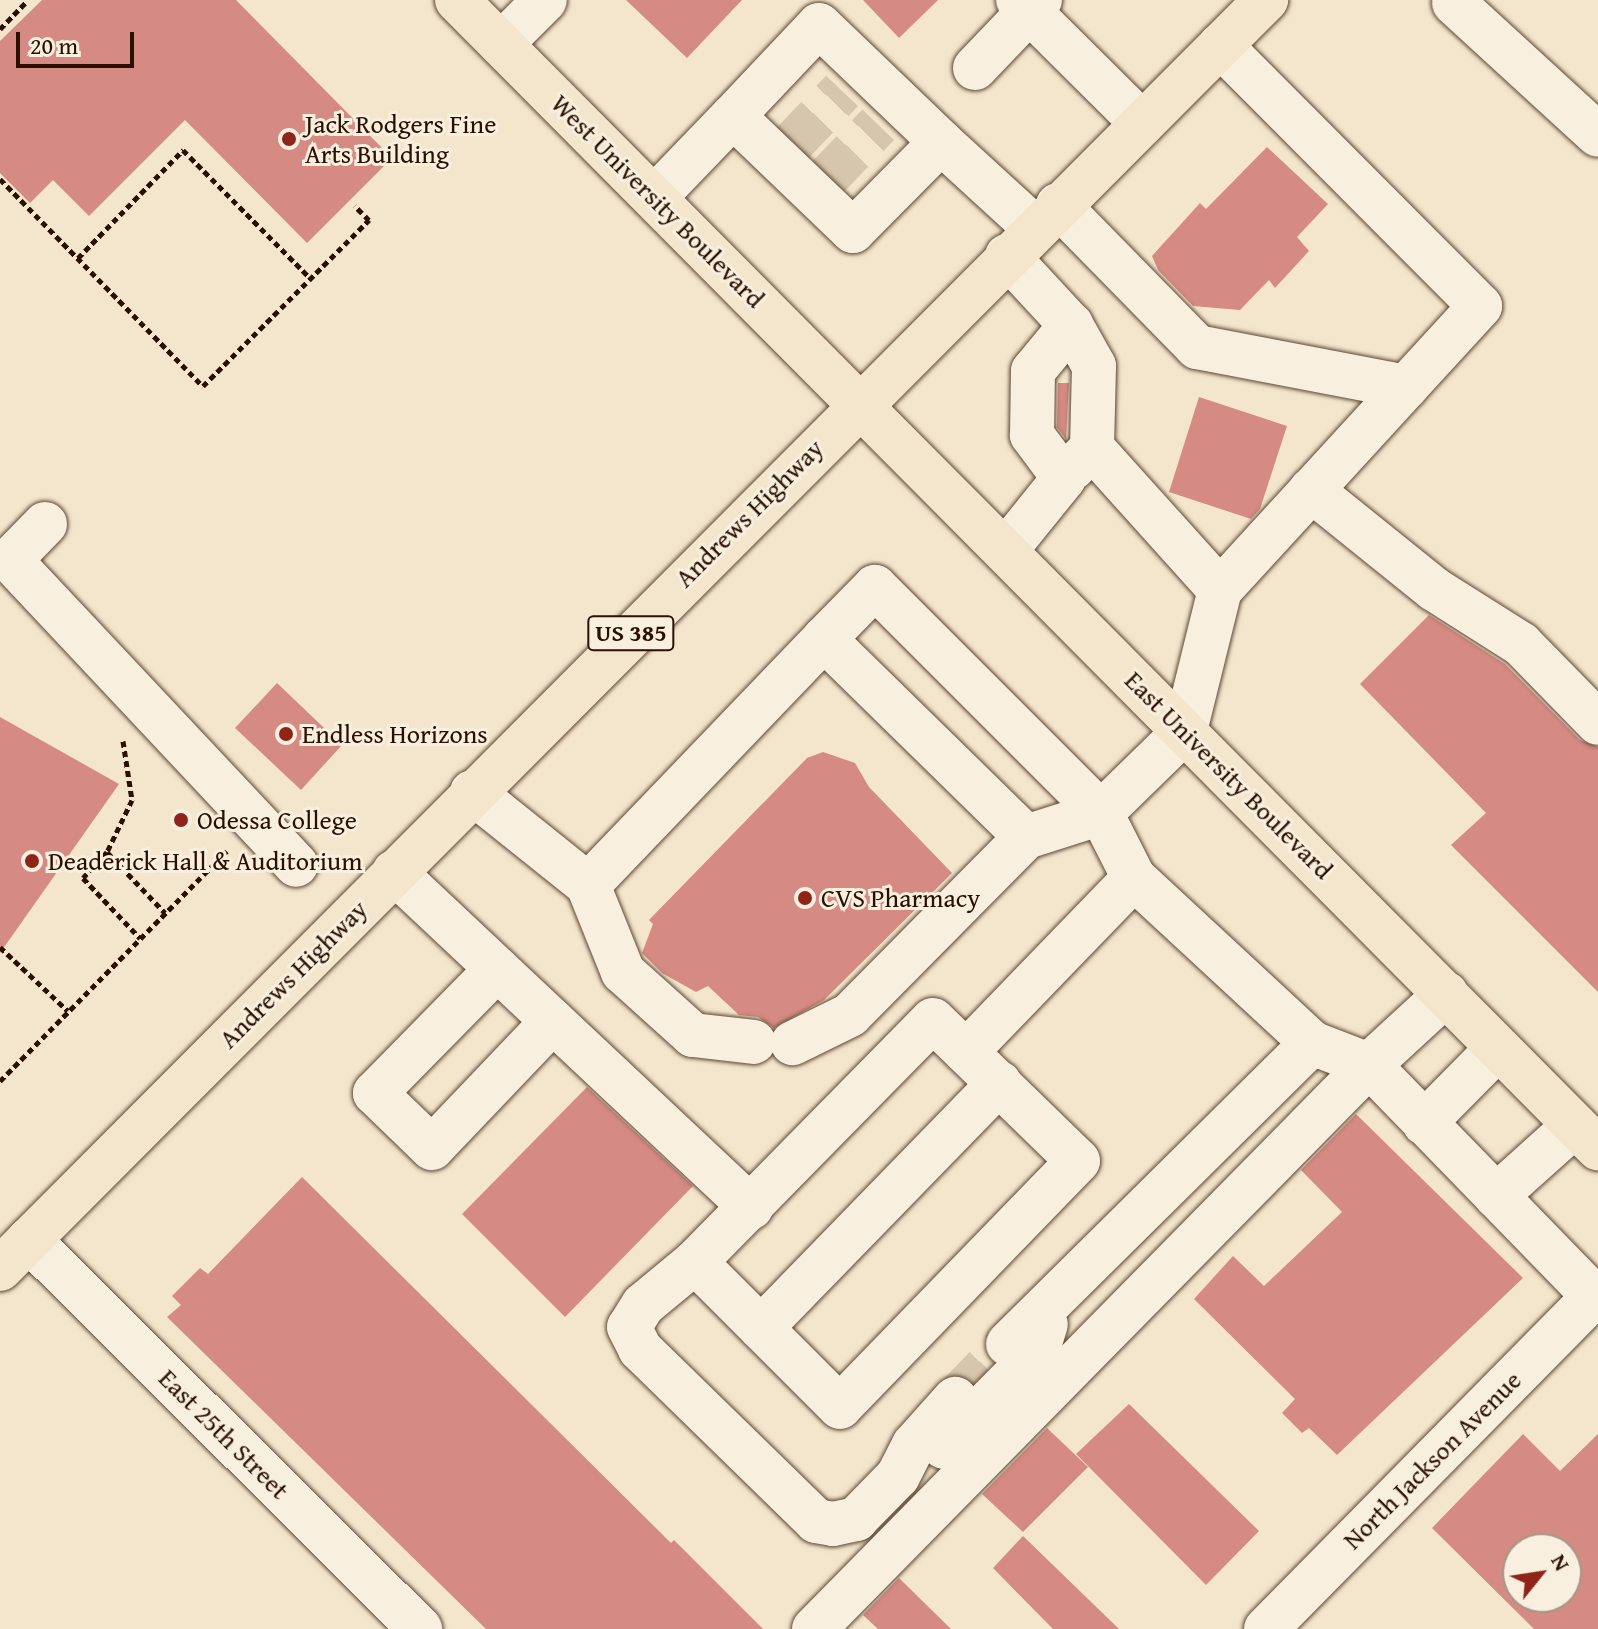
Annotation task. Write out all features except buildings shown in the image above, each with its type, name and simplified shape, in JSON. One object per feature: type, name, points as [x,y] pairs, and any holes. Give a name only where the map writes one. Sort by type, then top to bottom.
[{"type":"main road","name":"West University Boulevard","points":[[457,0],[860,402]]},
{"type":"main road","name":"Andrews Highway","points":[[14,1254],[860,402],[1266,0]]},
{"type":"main road","name":"East University Boulevard","points":[[860,402],[1586,1136]]},
{"type":"street","points":[[501,44],[545,0]]},
{"type":"street","points":[[1453,1],[1598,135]]},
{"type":"street","points":[[975,68],[1029,4],[1142,123]]},
{"type":"street","points":[[655,197],[819,25],[853,79],[889,114],[941,142],[1034,230],[1197,347],[1406,387]]},
{"type":"street","points":[[472,792],[588,885],[623,972],[693,1035],[774,1042],[850,1015],[1026,837],[1101,813],[1185,731],[1220,590],[1480,306],[1220,45]]},
{"type":"street","points":[[733,116],[782,154],[818,188],[853,231],[941,142]]},
{"type":"street","points":[[1006,550],[1078,463],[1094,366],[1071,325],[1034,230]]},
{"type":"street","points":[[1071,325],[1033,371],[1032,435],[1078,463],[1220,590]]},
{"type":"street","points":[[1311,490],[1434,589],[1521,644],[1598,723]]},
{"type":"street","points":[[45,524],[10,560],[296,865]]},
{"type":"street","points":[[588,885],[875,587],[1101,813],[1134,878],[1312,1043],[1369,1065],[1596,1294]]},
{"type":"street","points":[[824,639],[1026,837]]},
{"type":"street","points":[[394,872],[751,1207]]},
{"type":"street","points":[[966,1052],[1134,878]]},
{"type":"street","points":[[497,969],[375,1093],[432,1148],[553,1021]]},
{"type":"street","points":[[814,1629],[1369,1065],[1446,994]]},
{"type":"street","points":[[695,1262],[840,1407],[1078,1161],[933,1020],[751,1207],[695,1262],[643,1305],[629,1327],[640,1349],[816,1521],[833,1524],[856,1519],[898,1476],[942,1448],[1037,1353],[1052,1303]]},
{"type":"street","points":[[1008,1344],[1312,1043]]},
{"type":"street","points":[[1424,1123],[1498,1048]]},
{"type":"street","points":[[761,1328],[999,1083]]},
{"type":"street","points":[[1496,1196],[1586,1136]]},
{"type":"street","name":"East 25th Street","points":[[14,1254],[420,1629]]},
{"type":"street","name":"North Jackson Avenue","points":[[1266,1629],[1596,1294]]},
{"type":"street","points":[[898,1476],[914,1445],[955,1399]]},
{"type":"path","points":[[0,29],[28,0]]},
{"type":"path","points":[[78,258],[183,150],[310,278]]},
{"type":"path","points":[[0,179],[203,386],[369,220],[355,206]]},
{"type":"path","points":[[121,731],[132,800],[107,852],[83,878],[140,938]]},
{"type":"path","points":[[0,1081],[255,822]]},
{"type":"path","points":[[107,852],[165,913]]},
{"type":"path","points":[[0,947],[68,1011]]},
{"type":"tunnel","points":[[787,149],[842,91]]},
{"type":"tunnel","points":[[822,183],[878,125]]},
{"type":"tunnel","points":[[955,1399],[1008,1344]]},
{"type":"place","name":"Jack Rodgers Fine Arts Building","points":[[289,139]]},
{"type":"place","name":"Endless Horizons","points":[[286,734]]},
{"type":"place","name":"Odessa College","points":[[181,820]]},
{"type":"place","name":"Deaderick Hall & Auditorium","points":[[32,861]]},
{"type":"place","name":"CVS Pharmacy","points":[[805,898]]}]
